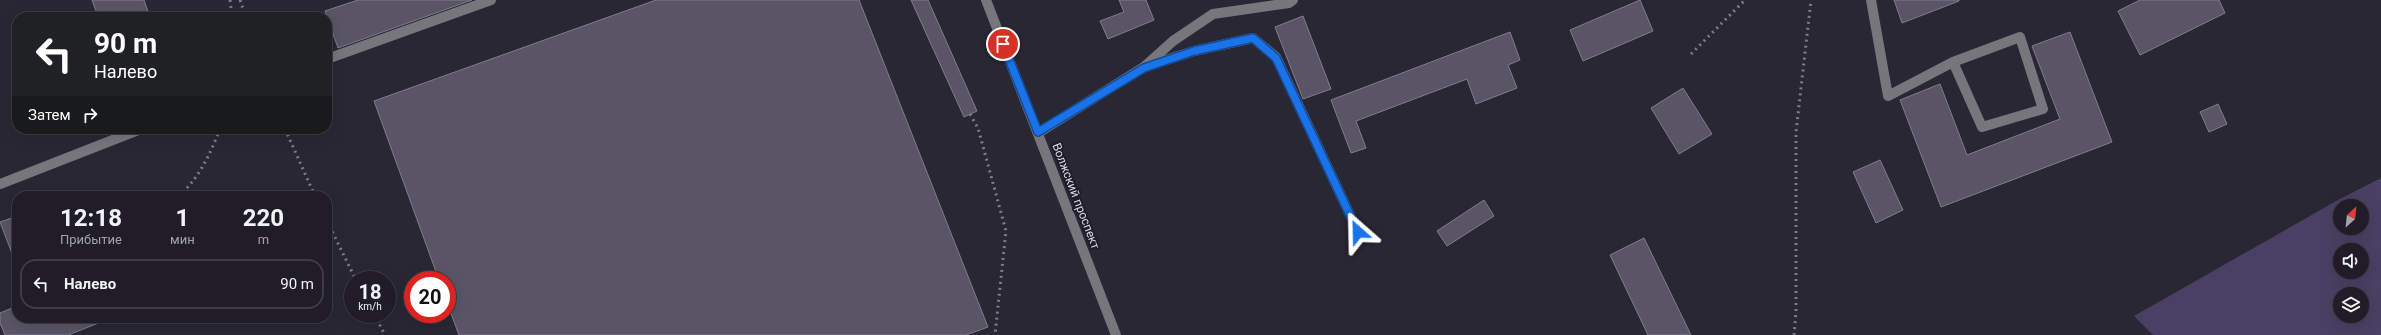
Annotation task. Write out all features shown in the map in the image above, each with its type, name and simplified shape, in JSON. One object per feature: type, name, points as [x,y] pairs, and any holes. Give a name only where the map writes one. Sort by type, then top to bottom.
[{"type":"street","points":[[332,57],[491,0]]},
{"type":"street","name":"Волжский проспект","points":[[986,0],[1116,335]]},
{"type":"street","points":[[1144,68],[1173,40],[1213,14],[1249,10],[1289,3],[1293,0]]},
{"type":"street","points":[[1871,0],[1888,96],[1953,62],[2020,37],[2042,109],[1982,127],[1953,62]]},
{"type":"street","points":[[1038,132],[1144,68],[1194,51],[1253,38],[1276,58],[1358,232]]},
{"type":"street","points":[[0,184],[129,134]]},
{"type":"shaded area","points":[[2381,178],[2381,335],[2153,335],[2134,316],[2333,203],[2333,235],[2369,235],[2369,199],[2340,199]]},
{"type":"building","points":[[92,0],[144,0],[148,12],[96,12]]},
{"type":"building","points":[[358,0],[472,0],[338,48],[332,31],[332,12],[325,11]]},
{"type":"building","points":[[656,0],[859,0],[988,327],[966,335],[459,335],[454,323],[456,323],[456,271],[436,271],[374,101]]},
{"type":"building","points":[[911,0],[928,0],[977,111],[964,117]]},
{"type":"building","points":[[1119,0],[1146,0],[1154,20],[1108,39],[1100,21],[1124,12]]},
{"type":"building","points":[[1640,0],[1653,31],[1583,61],[1570,30]]},
{"type":"building","points":[[1894,0],[1959,0],[1959,1],[1902,23]]},
{"type":"building","points":[[2140,0],[2219,0],[2225,13],[2140,55],[2118,11]]},
{"type":"building","points":[[1303,16],[1331,89],[1303,99],[1275,27]]},
{"type":"building","points":[[1510,32],[1520,60],[1508,65],[1517,88],[1476,104],[1467,79],[1356,121],[1366,148],[1351,153],[1331,100]]},
{"type":"building","points":[[2070,32],[2112,142],[1941,207],[1900,100],[1940,84],[1967,155],[2060,119],[2032,46]]},
{"type":"building","points":[[1683,88],[1712,134],[1679,154],[1651,108]]},
{"type":"building","points":[[2218,104],[2227,124],[2209,132],[2200,112]]},
{"type":"building","points":[[1880,160],[1903,210],[1876,223],[1853,172]]},
{"type":"building","points":[[1484,200],[1494,216],[1447,246],[1437,231]]},
{"type":"building","points":[[12,218],[12,254],[0,222]]},
{"type":"building","points":[[1644,238],[1691,335],[1648,335],[1610,255]]},
{"type":"building","points":[[12,308],[12,323],[99,323],[68,335],[5,335],[0,323],[0,313]]},
{"type":"railway","points":[[230,0],[231,12]]},
{"type":"railway","points":[[240,0],[244,12]]},
{"type":"railway","points":[[1691,54],[1745,0]]},
{"type":"railway","points":[[1794,335],[1796,312],[1796,132],[1811,0]]},
{"type":"railway","points":[[970,114],[978,128],[1006,231],[995,335]]},
{"type":"railway","points":[[184,191],[203,166],[218,134]]},
{"type":"railway","points":[[287,134],[313,191]]},
{"type":"railway","points":[[332,231],[352,271]]},
{"type":"railway","points":[[379,323],[385,335]]},
{"type":"route","points":[[1003,44],[1038,132],[1144,68],[1194,51],[1253,38],[1276,58],[1358,232]]}]
